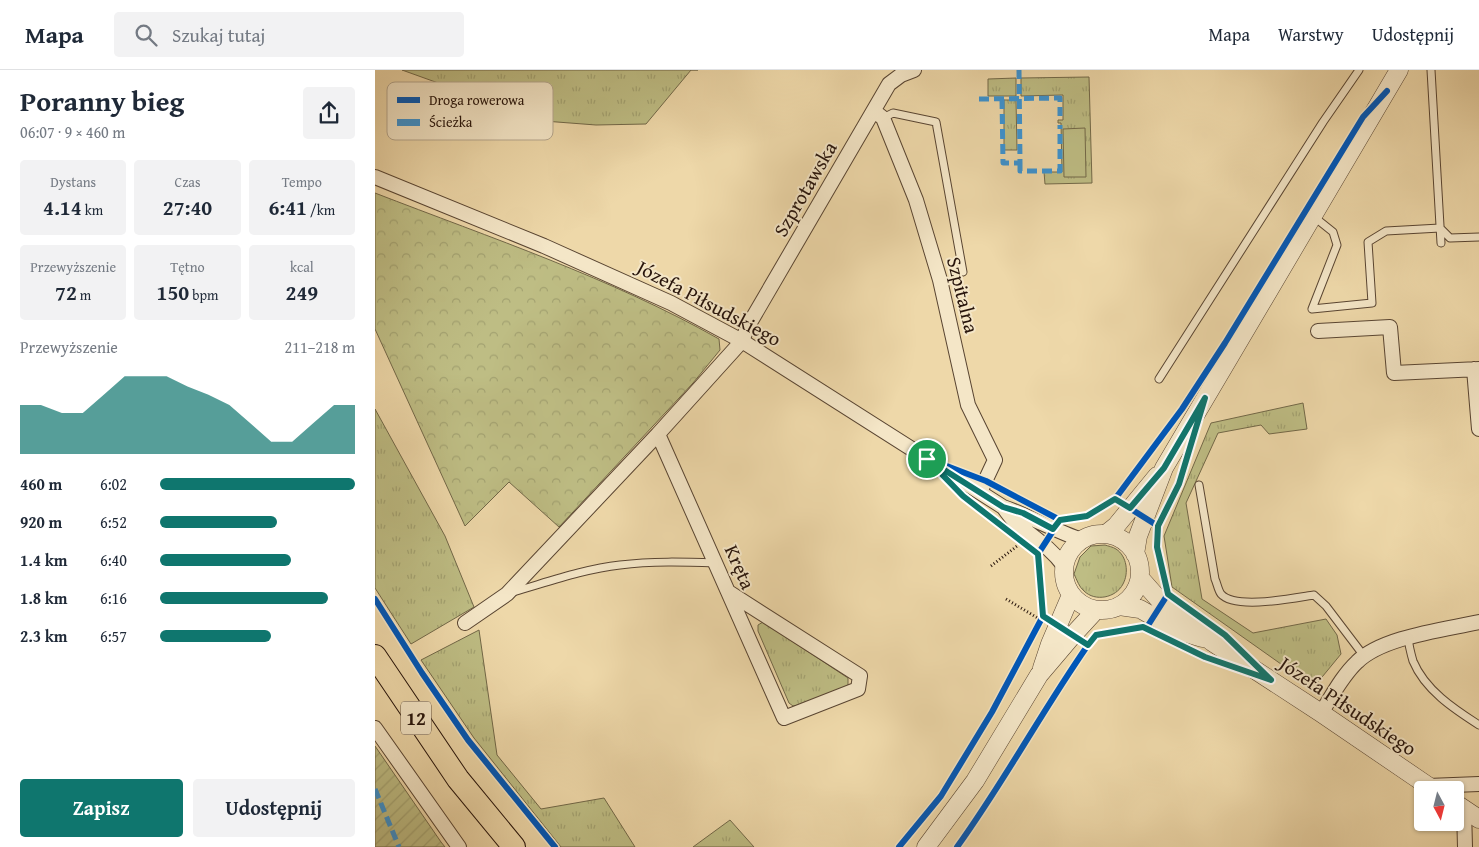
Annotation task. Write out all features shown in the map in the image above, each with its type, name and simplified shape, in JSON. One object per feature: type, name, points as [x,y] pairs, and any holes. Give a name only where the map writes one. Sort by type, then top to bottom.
[{"type":"main road","name":"12","points":[[375,656],[458,780],[514,847]]},
{"type":"street","name":"Szprotawska","points":[[742,341],[748,326],[878,114],[889,84],[901,75],[914,70]]},
{"type":"street","points":[[1106,534],[1116,526],[1164,468],[1399,70]]},
{"type":"street","name":"Szpitalna","points":[[878,114],[916,200],[940,280],[969,405],[995,460],[980,492]]},
{"type":"street","name":"Józefa Piłsudskiego","points":[[375,178],[543,246],[653,295],[742,341],[1003,507]]},
{"type":"street","points":[[1318,332],[1390,328],[1394,373],[1477,369],[1479,429]]},
{"type":"street","points":[[465,623],[507,594],[658,434],[742,341]]},
{"type":"street","name":"Kręta","points":[[658,434],[784,718],[858,689],[860,676],[730,593]]},
{"type":"street","points":[[1135,554],[1138,536],[1164,468]]},
{"type":"street","points":[[1003,507],[1023,513],[1053,529],[1082,540]]},
{"type":"street","points":[[1003,507],[1015,522],[1044,544],[1057,556],[1064,566]]},
{"type":"street","points":[[1106,534],[1128,544],[1135,554],[1139,565],[1140,578],[1129,599],[1119,606],[1108,610],[1097,610],[1078,602],[1071,595],[1066,586],[1064,566],[1074,547],[1082,540],[1093,535],[1106,534]]},
{"type":"street","points":[[1140,578],[1163,603],[1212,642]]},
{"type":"street","points":[[1039,675],[1049,644],[1071,595]]},
{"type":"street","points":[[1119,606],[1140,609],[1179,630],[1212,642]]},
{"type":"street","points":[[926,847],[975,781],[1039,675],[1097,610]]},
{"type":"street","points":[[1321,713],[1355,664],[1372,650],[1390,642],[1479,622]]},
{"type":"street","name":"Józefa Piłsudskiego","points":[[1212,642],[1421,781]]},
{"type":"street","points":[[375,728],[459,847]]},
{"type":"street","points":[[1464,785],[1479,784]]},
{"type":"street","points":[[1464,809],[1479,819]]},
{"type":"street","points":[[1463,831],[1465,847]]},
{"type":"lane","points":[[1159,380],[1323,122],[1359,70]]},
{"type":"lane","points":[[1431,70],[1441,243]]},
{"type":"lane","points":[[878,114],[893,113],[937,122],[963,272]]},
{"type":"lane","points":[[1313,215],[1333,232],[1337,245],[1312,309],[1372,303],[1368,242],[1386,231],[1440,228],[1450,238],[1479,237]]},
{"type":"lane","points":[[1199,485],[1215,579],[1221,594],[1233,601],[1257,602],[1314,595],[1326,606],[1364,656]]},
{"type":"lane","points":[[507,594],[573,574],[619,565],[669,562],[716,563]]},
{"type":"lane","points":[[1407,638],[1413,661],[1424,680],[1440,697],[1461,714],[1479,725]]},
{"type":"path","points":[[1016,536],[1038,554],[1044,544]]},
{"type":"path","points":[[991,566],[1023,541]]},
{"type":"path","points":[[1006,599],[1041,620]]},
{"type":"path","points":[[1037,628],[1043,616],[1058,626]]},
{"type":"green space","points":[[402,70],[691,70],[646,124],[596,125],[553,122],[553,82],[435,82]]},
{"type":"green space","points":[[1089,77],[1092,183],[1045,184],[1044,172],[1062,172],[1061,123],[1058,123],[1058,120],[1063,120],[1063,95],[1021,96],[1021,78]]},
{"type":"green space","points":[[1016,78],[1016,96],[988,96],[988,79]]},
{"type":"green space","points":[[1004,100],[1016,100],[1017,150],[1004,150]]},
{"type":"green space","points":[[1085,128],[1086,177],[1064,177],[1063,129]]},
{"type":"green space","points":[[375,193],[593,278],[678,317],[719,339],[720,350],[693,383],[559,527],[509,482],[465,526],[375,329]]},
{"type":"green space","points":[[1303,403],[1307,429],[1269,434],[1261,425],[1218,433],[1186,503],[1202,599],[1253,633],[1326,619],[1337,635],[1341,654],[1318,682],[1312,686],[1172,587],[1164,536],[1211,423]]},
{"type":"green space","points":[[375,409],[445,536],[474,607],[411,644],[375,588]]},
{"type":"green space","points":[[1105,545],[1116,549],[1123,556],[1126,565],[1125,580],[1120,589],[1115,593],[1105,597],[1094,597],[1082,589],[1074,574],[1080,557],[1091,546]]},
{"type":"green space","points":[[763,622],[848,678],[848,686],[799,705],[793,706],[789,703],[758,631],[758,625]]},
{"type":"green space","points":[[479,630],[497,755],[541,809],[604,798],[635,847],[561,847],[474,738],[421,660]]},
{"type":"green space","points":[[375,746],[441,842],[445,847],[375,847]]},
{"type":"green space","points":[[730,820],[754,847],[693,847]]},
{"type":"marked path","points":[[1002,99],[1003,163],[1020,163],[1019,70]]},
{"type":"marked path","points":[[979,99],[1060,98],[1060,116]]},
{"type":"marked path","points":[[1020,163],[1020,171],[1060,171],[1060,125]]},
{"type":"marked path","points":[[375,789],[399,847]]},
{"type":"cycle path","points":[[899,847],[941,796],[992,712],[1043,616],[1038,554],[1060,520],[1086,516],[1115,499],[1182,409],[1225,343],[1363,117],[1387,91]]},
{"type":"cycle path","points":[[1158,526],[1179,483],[1205,398]]},
{"type":"cycle path","points":[[927,459],[963,496],[1038,554]]},
{"type":"cycle path","points":[[931,460],[986,481],[1060,520]]},
{"type":"cycle path","points":[[1043,616],[1088,645],[1096,635],[1147,627],[1168,594],[1157,547],[1158,526],[1115,499]]},
{"type":"cycle path","points":[[1168,594],[1225,635],[1267,676]]},
{"type":"cycle path","points":[[375,599],[422,673],[468,740],[555,847]]},
{"type":"cycle path","points":[[1143,627],[1205,657],[1271,680]]},
{"type":"cycle path","points":[[957,847],[1088,645]]},
{"type":"route","points":[[1205,398],[1179,484],[1158,526],[1157,547],[1168,594],[1225,635],[1271,680],[1205,657],[1143,627],[1096,635],[1088,645],[1058,626],[1043,616],[1038,554],[963,496],[927,459],[1003,507],[1023,513],[1053,529],[1060,520],[1087,516],[1115,499],[1130,508],[1164,468],[1205,398]]}]
